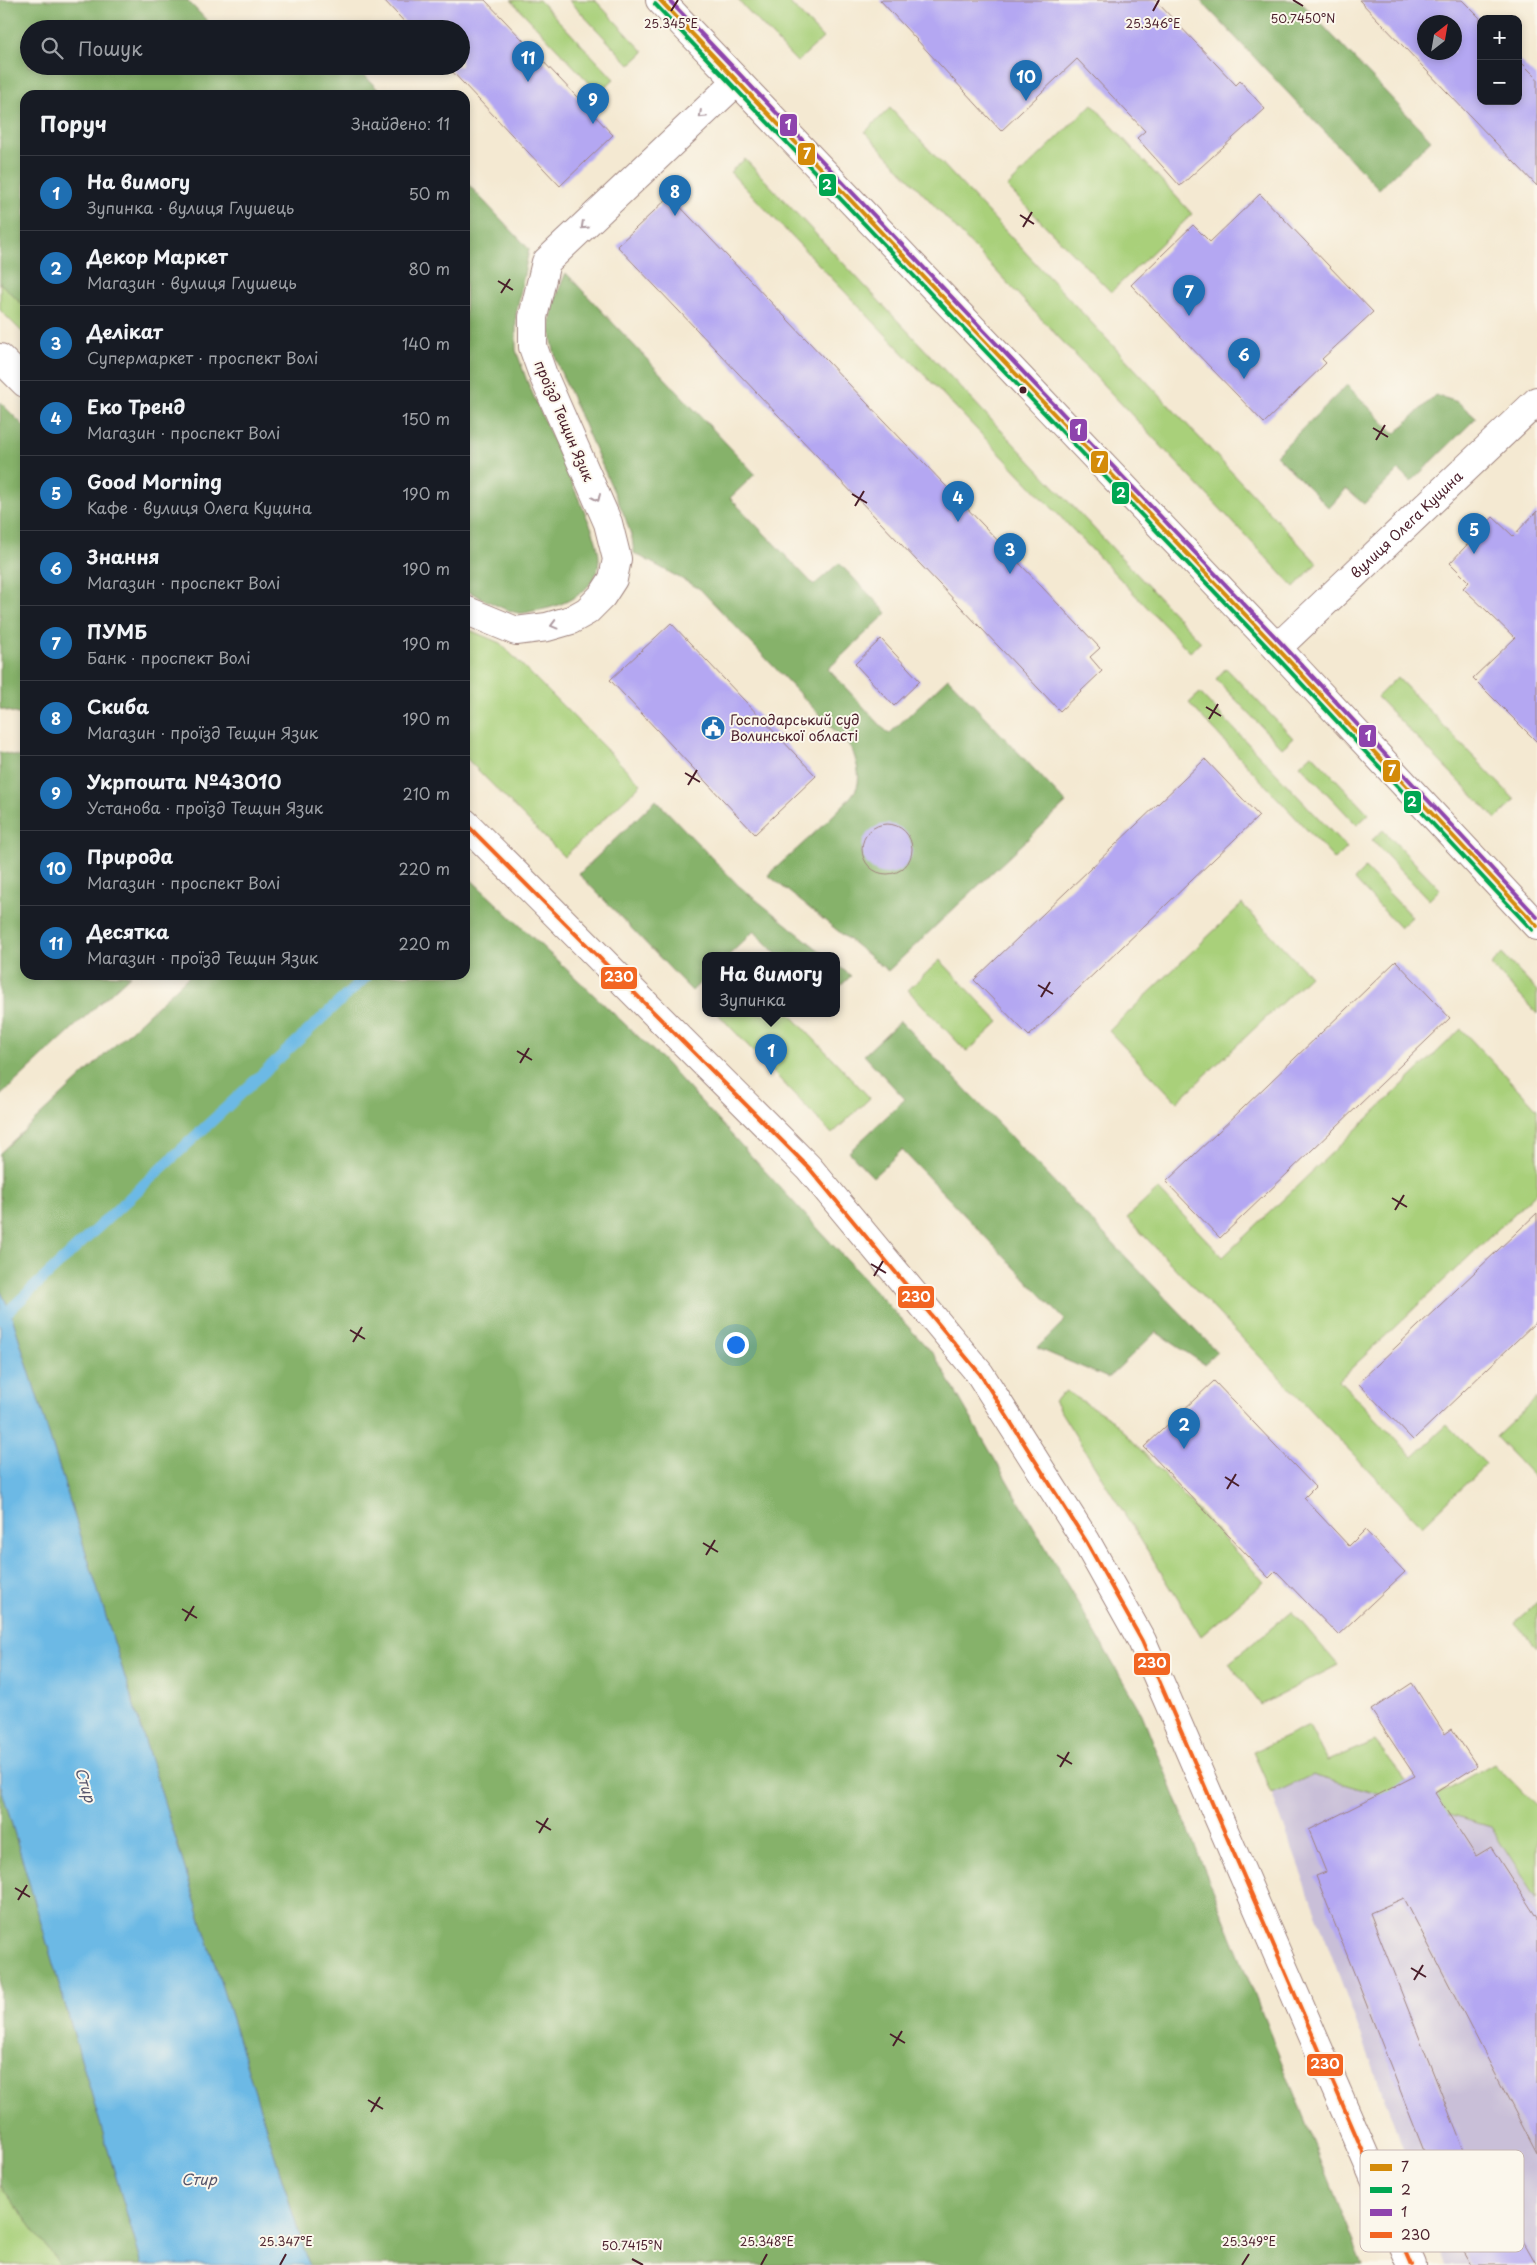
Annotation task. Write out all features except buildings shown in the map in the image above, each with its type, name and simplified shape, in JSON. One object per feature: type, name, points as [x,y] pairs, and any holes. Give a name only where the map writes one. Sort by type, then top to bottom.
[{"type":"street","points":[[660,0],[1277,648],[1537,926]]},
{"type":"street","name":"проїзд Тещин Язик","points":[[470,612],[516,632],[547,627],[571,620],[587,611],[602,596],[613,579],[617,559],[608,523],[543,375],[533,347],[533,317],[538,292],[546,262],[737,81]]},
{"type":"street","points":[[0,358],[20,378]]},
{"type":"street","name":"вулиця Олега Куцина","points":[[1277,648],[1537,401]]},
{"type":"street","points":[[470,828],[809,1168],[980,1374],[1086,1541],[1142,1641],[1362,2150]]},
{"type":"street","points":[[1406,2252],[1412,2265]]},
{"type":"shaded area","points":[[1312,1775],[1491,1827],[1537,1899],[1537,2265],[1446,2265],[1441,2252],[1524,2252],[1524,2150],[1404,2150],[1272,1794]]},
{"type":"green space","points":[[0,0],[187,0],[206,20],[20,20],[20,75],[364,75],[378,90],[20,90],[20,302],[0,283]]},
{"type":"green space","points":[[511,0],[539,0],[614,79],[599,93]]},
{"type":"green space","points":[[569,0],[595,0],[644,52],[630,65]]},
{"type":"green space","points":[[738,0],[787,0],[823,38],[797,62]]},
{"type":"green space","points":[[1200,0],[1299,0],[1431,140],[1379,189]]},
{"type":"green space","points":[[1092,104],[1192,214],[1111,292],[1007,187]]},
{"type":"green space","points":[[890,108],[1317,563],[1294,587],[865,132]]},
{"type":"green space","points":[[745,159],[1201,642],[1190,652],[730,172]]},
{"type":"green space","points":[[470,186],[529,249],[516,315],[516,350],[527,381],[592,529],[599,559],[597,571],[592,581],[585,589],[566,602],[523,613],[505,609],[470,592]]},
{"type":"green space","points":[[566,273],[755,474],[730,498],[814,585],[839,563],[887,613],[828,669],[889,734],[948,678],[1066,803],[888,971],[768,875],[831,818],[852,795],[857,787],[858,768],[852,749],[700,589],[634,553],[632,538],[625,517],[559,368],[552,342],[551,320],[553,309]]},
{"type":"green space","points":[[0,283],[20,302],[20,330],[0,310]]},
{"type":"green space","points":[[1347,385],[1395,434],[1435,395],[1458,402],[1476,418],[1411,482],[1399,470],[1364,504],[1346,489],[1329,508],[1276,455]]},
{"type":"green space","points":[[0,402],[20,422],[20,715],[0,709]]},
{"type":"green space","points":[[470,630],[500,643],[641,784],[564,857],[470,762]]},
{"type":"green space","points":[[1226,668],[1293,738],[1282,748],[1216,679]]},
{"type":"green space","points":[[1397,677],[1515,800],[1496,819],[1377,697]]},
{"type":"green space","points":[[1200,693],[1347,848],[1335,860],[1189,703]]},
{"type":"green space","points":[[0,752],[20,757],[20,980],[125,980],[0,1096]]},
{"type":"green space","points":[[1312,754],[1369,814],[1357,825],[1300,765]]},
{"type":"green space","points":[[656,800],[739,886],[821,952],[774,952],[754,931],[732,952],[702,952],[702,981],[692,991],[579,874]]},
{"type":"green space","points":[[1383,830],[1440,889],[1429,900],[1372,840]]},
{"type":"green space","points":[[1365,868],[1412,917],[1400,928],[1354,879]]},
{"type":"green space","points":[[470,879],[661,1058],[935,1356],[1142,1714],[1363,2265],[309,2265],[10,1310],[0,1290],[0,1153],[185,980],[470,980]]},
{"type":"green space","points":[[1242,904],[1310,976],[1177,1102],[1109,1031]]},
{"type":"green space","points":[[1502,954],[1537,991],[1537,1014],[1491,965]]},
{"type":"green space","points":[[940,960],[999,1022],[967,1052],[908,990]]},
{"type":"green space","points":[[840,967],[851,976],[840,986]]},
{"type":"green space","points":[[721,1017],[793,1017],[870,1098],[832,1134]]},
{"type":"green space","points":[[900,1021],[1217,1352],[1204,1364],[1156,1332],[1108,1378],[1037,1348],[1065,1320],[902,1150],[873,1177],[849,1152],[905,1099],[864,1055]]},
{"type":"green space","points":[[1461,1029],[1537,1109],[1537,1192],[1339,1380],[1413,1457],[1447,1425],[1486,1464],[1422,1526],[1127,1218],[1158,1189],[1223,1257]]},
{"type":"green space","points":[[1066,1391],[1113,1420],[1264,1582],[1201,1636],[1054,1401]]},
{"type":"green space","points":[[1537,1398],[1537,1480],[1496,1437]]},
{"type":"green space","points":[[1537,1602],[1537,1647],[1514,1623]]},
{"type":"green space","points":[[1292,1611],[1338,1665],[1261,1705],[1229,1663]]},
{"type":"green space","points":[[1309,1726],[1327,1761],[1375,1741],[1424,1803],[1494,1763],[1537,1807],[1537,1899],[1491,1827],[1312,1775],[1272,1794],[1253,1752]]},
{"type":"green space","points":[[0,1784],[142,2265],[60,2265],[0,2185]]},
{"type":"green space","points":[[0,2185],[58,2260],[60,2265],[0,2265]]},
{"type":"water","name":"Стир","points":[[0,1290],[10,1310],[309,2265],[142,2265],[0,1784]]},
{"type":"waterway","points":[[0,1319],[363,980]]},
{"type":"transit line","name":"7","points":[[660,0],[1277,648],[1537,926]]},
{"type":"transit line","name":"1","points":[[669,0],[1282,644],[1537,917]]},
{"type":"transit line","name":"2","points":[[655,4],[1272,652],[1532,930]]},
{"type":"transit line","name":"230","points":[[470,828],[809,1168],[980,1374],[1086,1541],[1142,1641],[1362,2150]]},
{"type":"transit line","name":"230","points":[[1406,2252],[1412,2265]]},
{"type":"place","name":"Десятка","points":[[528,82]]},
{"type":"place","name":"Природа","points":[[1026,101]]},
{"type":"place","name":"Укрпошта №43010","points":[[593,124]]},
{"type":"place","name":"Скиба","points":[[675,216]]},
{"type":"place","name":"ПУМБ","points":[[1189,316]]},
{"type":"place","name":"Знання","points":[[1244,379]]},
{"type":"place","name":"Еко Тренд","points":[[958,522]]},
{"type":"place","name":"Good Morning","points":[[1474,554]]},
{"type":"place","name":"Делікат","points":[[1010,574]]},
{"type":"place","name":"Господарський суд Волинської області","points":[[713,728]]},
{"type":"place","name":"На вимогу","points":[[771,1075]]},
{"type":"place","name":"Декор Маркет","points":[[1184,1449]]}]
